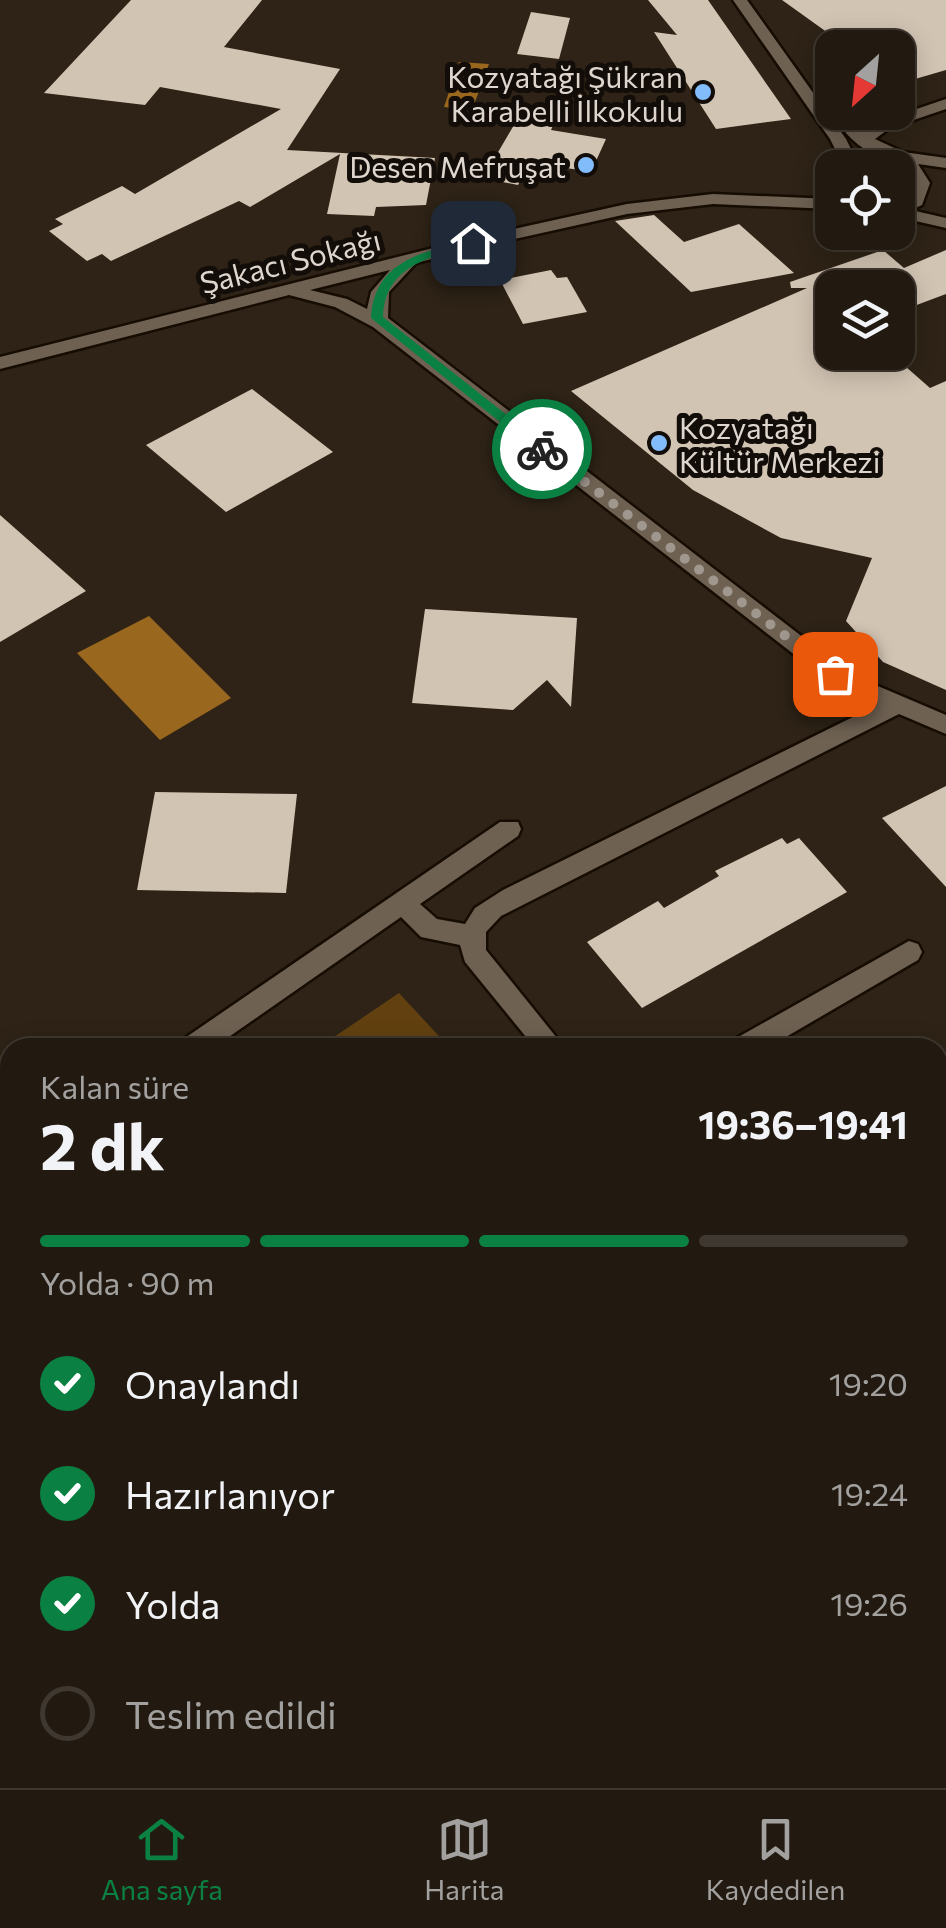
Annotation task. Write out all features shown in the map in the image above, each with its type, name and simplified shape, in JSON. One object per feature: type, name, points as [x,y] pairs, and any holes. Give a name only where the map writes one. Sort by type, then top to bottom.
[{"type":"street","points":[[740,0],[844,150]]},
{"type":"street","points":[[756,0],[815,82]]},
{"type":"street","points":[[946,104],[876,129],[866,138],[874,148],[946,163]]},
{"type":"street","points":[[850,130],[878,150]]},
{"type":"street","points":[[915,173],[920,179],[919,197],[915,201]]},
{"type":"street","name":"Şakacı Sokağı","points":[[0,363],[424,256],[644,206],[728,199],[815,203]]},
{"type":"street","points":[[915,215],[946,222]]},
{"type":"street","points":[[385,327],[375,312],[380,289],[396,272],[424,256]]},
{"type":"street","points":[[270,294],[298,292],[328,299],[385,327],[844,681],[946,725]]},
{"type":"street","points":[[544,1038],[478,960],[472,936],[479,920],[501,902],[897,705]]},
{"type":"street","points":[[205,1038],[508,828]]},
{"type":"street","points":[[400,901],[430,929],[472,936]]},
{"type":"street","points":[[759,1038],[909,952]]},
{"type":"shaded area","points":[[459,62],[489,64],[472,110],[444,107]]},
{"type":"shaded area","points":[[149,616],[231,698],[160,740],[77,653]]},
{"type":"shaded area","points":[[399,993],[441,1038],[335,1038]]},
{"type":"building","points":[[131,0],[262,0],[224,47],[340,69],[287,150],[435,158],[426,205],[376,207],[374,216],[327,214],[340,154],[250,207],[239,201],[111,261],[102,254],[87,261],[49,231],[63,224],[55,219],[122,186],[135,194],[281,109],[160,87],[145,105],[44,93]]},
{"type":"building","points":[[648,0],[708,0],[791,119],[716,129],[654,32],[677,35]]},
{"type":"building","points":[[782,0],[946,0],[946,70],[915,79],[915,30],[824,30]]},
{"type":"building","points":[[531,12],[570,18],[559,59],[517,54]]},
{"type":"building","points":[[525,106],[559,112],[551,130],[606,139],[591,172],[530,162],[518,185],[483,178]]},
{"type":"building","points":[[654,215],[684,242],[739,224],[794,273],[691,292],[615,221]]},
{"type":"building","points":[[883,250],[904,268],[946,250],[946,294],[915,306],[915,270],[825,270]]},
{"type":"building","points":[[551,270],[557,278],[567,277],[587,312],[523,324],[500,280]]},
{"type":"building","points":[[815,273],[815,370],[910,370],[930,388],[946,381],[946,690],[883,662],[846,621],[872,558],[781,538],[693,490],[571,391],[807,288],[791,288],[790,282]]},
{"type":"building","points":[[252,389],[333,452],[226,512],[146,445]]},
{"type":"building","points":[[0,515],[86,591],[0,642]]},
{"type":"building","points":[[425,609],[577,618],[571,707],[547,680],[513,710],[412,703]]},
{"type":"building","points":[[946,786],[946,887],[882,818]]},
{"type":"building","points":[[155,792],[297,794],[286,893],[137,890]]},
{"type":"building","points":[[782,838],[787,844],[799,838],[847,892],[642,1008],[587,942],[658,901],[664,908],[719,876],[715,871]]},
{"type":"way so far","points":[[542,449],[835,674]]},
{"type":"place","name":"Kozyatağı Şükran Karabelli İlkokulu","points":[[703,92]]},
{"type":"place","name":"Desen Mefruşat","points":[[586,165]]},
{"type":"place","name":"Kozyatağı Kültür Merkezi","points":[[659,443]]},
{"type":"route","points":[[473,243],[424,256],[396,272],[378,295],[377,318],[542,449]]}]
